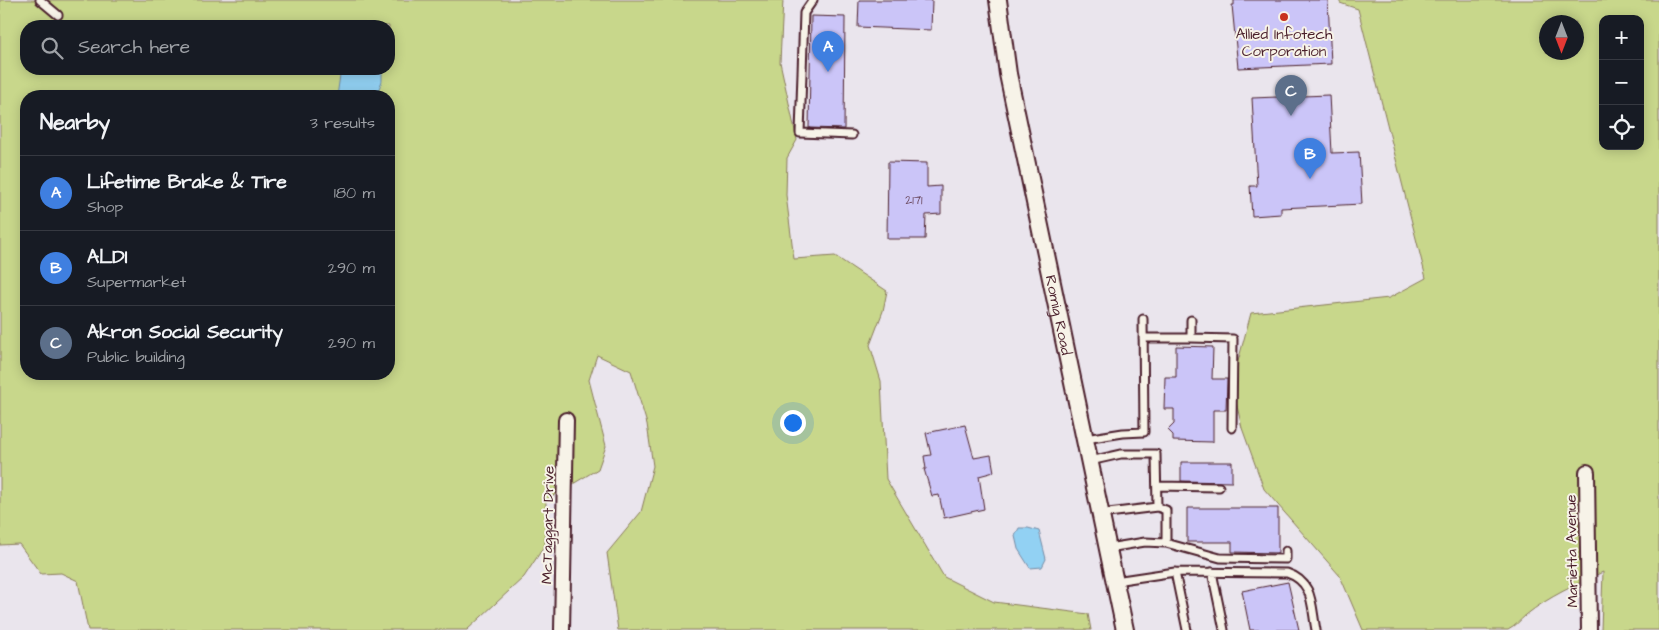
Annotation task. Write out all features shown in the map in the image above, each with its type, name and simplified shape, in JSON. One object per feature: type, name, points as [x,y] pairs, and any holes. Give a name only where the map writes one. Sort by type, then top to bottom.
[{"type":"street","name":"Romig Road","points":[[998,0],[1008,74],[1125,630]]},
{"type":"street","name":"McTaggart Drive","points":[[562,630],[566,420]]},
{"type":"street","name":"Marietta Avenue","points":[[1587,472],[1589,630]]},
{"type":"lane","points":[[40,0],[58,15]]},
{"type":"lane","points":[[813,0],[804,13],[800,133],[852,135]]},
{"type":"lane","points":[[1084,439],[1123,432],[1144,432],[1143,319]]},
{"type":"lane","points":[[1191,320],[1191,338]]},
{"type":"lane","points":[[1143,338],[1233,339],[1232,428]]},
{"type":"lane","points":[[1089,462],[1121,454],[1156,454],[1156,507]]},
{"type":"lane","points":[[1157,486],[1219,487]]},
{"type":"lane","points":[[1100,514],[1156,507],[1166,510],[1166,543]]},
{"type":"lane","points":[[1107,548],[1145,542],[1166,543],[1220,558],[1286,559],[1286,551]]},
{"type":"lane","points":[[1175,572],[1186,630]]},
{"type":"lane","points":[[1114,581],[1175,572],[1287,573],[1299,577],[1307,586],[1316,630]]},
{"type":"lane","points":[[1212,572],[1224,630]]},
{"type":"green space","points":[[0,0],[783,0],[780,62],[797,140],[787,158],[786,195],[794,259],[835,256],[887,291],[883,311],[870,345],[881,381],[886,479],[944,577],[994,602],[1088,614],[1091,630],[618,630],[607,553],[641,512],[653,466],[647,424],[631,371],[597,355],[589,380],[606,446],[598,469],[546,500],[545,545],[524,577],[467,630],[88,630],[78,581],[61,573],[41,574],[19,544],[0,545]]},
{"type":"green space","points":[[1340,0],[1659,0],[1659,630],[1601,630],[1603,572],[1544,602],[1508,630],[1363,630],[1340,576],[1264,489],[1242,428],[1232,384],[1251,313],[1389,298],[1426,278],[1358,9],[1340,3]]},
{"type":"water","points":[[340,75],[382,75],[378,90],[338,90]]},
{"type":"water","points":[[1019,528],[1039,531],[1046,559],[1042,567],[1030,568],[1018,549],[1015,536]]},
{"type":"building","points":[[859,0],[932,0],[931,30],[858,27]]},
{"type":"building","points":[[1234,0],[1328,0],[1331,64],[1238,68],[1232,5],[1234,5]]},
{"type":"building","points":[[811,16],[845,17],[844,129],[809,128]]},
{"type":"building","points":[[1329,95],[1332,153],[1359,152],[1362,204],[1281,208],[1281,214],[1252,216],[1250,186],[1257,186],[1252,98]]},
{"type":"building","points":[[888,162],[927,163],[927,187],[941,186],[941,214],[926,215],[925,239],[887,239]]},
{"type":"building","points":[[1176,346],[1213,347],[1212,379],[1227,379],[1226,410],[1213,410],[1213,442],[1173,441],[1173,435],[1168,430],[1174,424],[1174,409],[1164,409],[1165,377],[1176,377]]},
{"type":"building","points":[[965,425],[974,458],[991,455],[994,472],[979,476],[984,509],[944,518],[939,495],[932,496],[924,469],[926,469],[924,456],[931,455],[926,433]]},
{"type":"building","points":[[1181,462],[1232,462],[1232,482],[1181,481]]},
{"type":"building","points":[[1187,508],[1278,508],[1278,553],[1232,552],[1232,542],[1187,542]]},
{"type":"building","points":[[1288,582],[1299,630],[1250,630],[1242,591]]},
{"type":"place","name":"Allied Infotech Corporation","points":[[1284,17]]},
{"type":"place","name":"Lifetime Brake & Tire","points":[[828,72]]},
{"type":"place","name":"Akron Social Security","points":[[1291,116]]},
{"type":"place","name":"ALDI","points":[[1310,179]]}]
